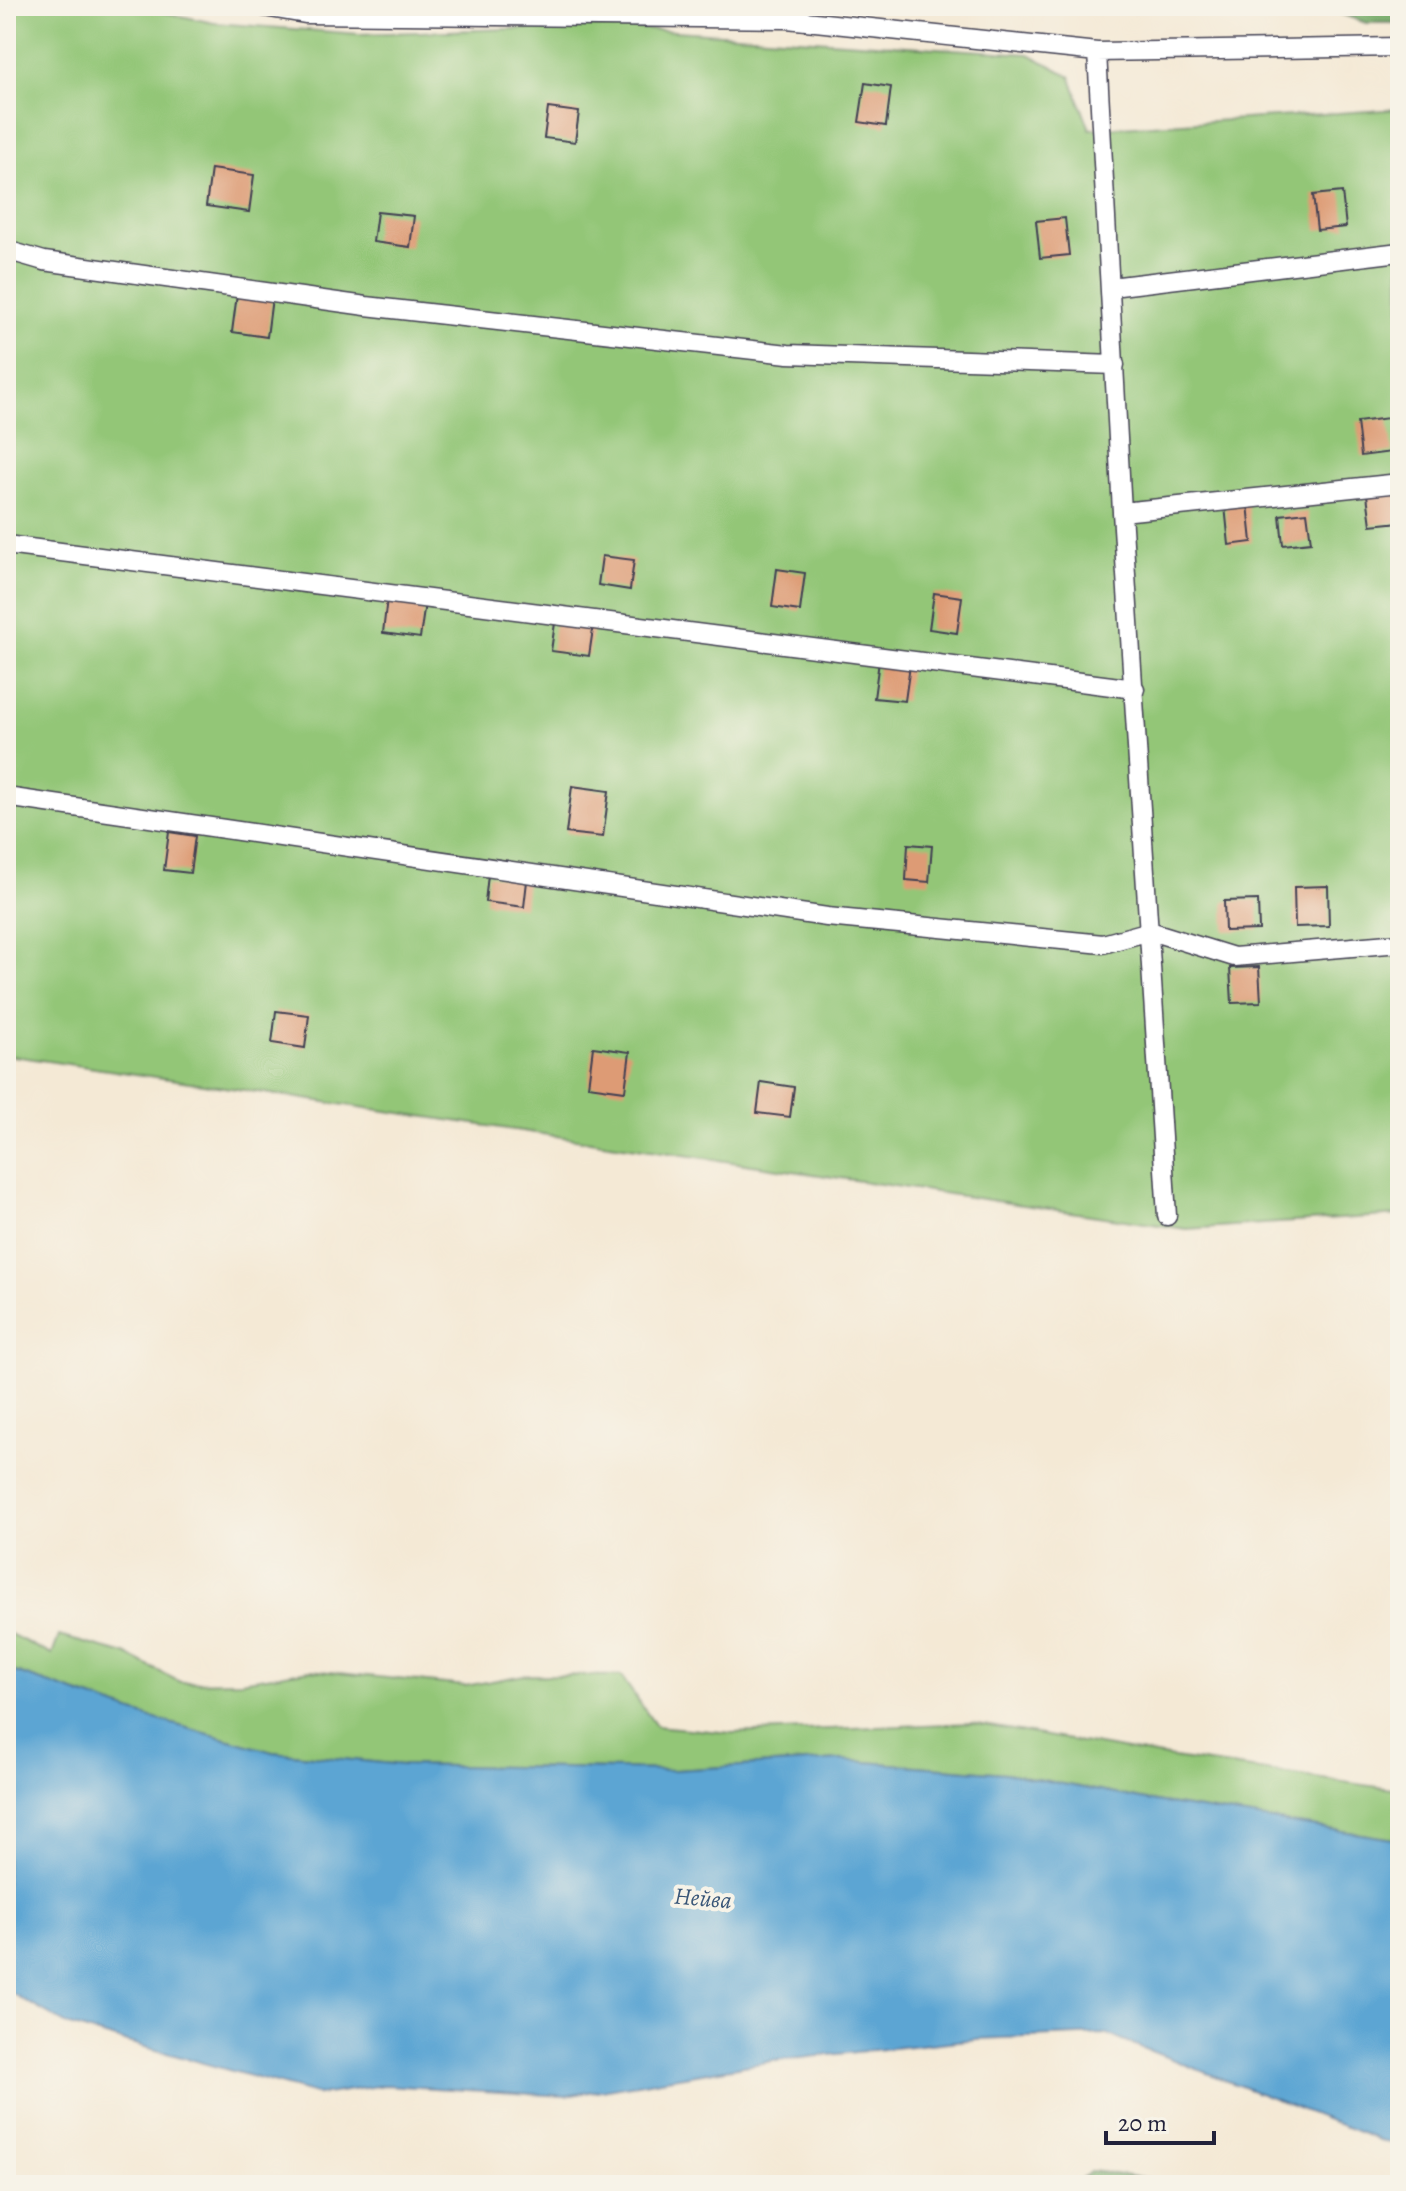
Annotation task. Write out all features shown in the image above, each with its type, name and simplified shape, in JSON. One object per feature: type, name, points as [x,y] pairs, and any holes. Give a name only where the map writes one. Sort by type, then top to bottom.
[{"type":"lane","points":[[258,6],[305,14],[787,19],[1097,52],[1400,47]]},
{"type":"lane","points":[[1097,52],[1122,512],[1167,1216]]},
{"type":"lane","points":[[6,250],[44,261],[366,306],[773,352],[1115,365]]},
{"type":"lane","points":[[1111,287],[1400,252]]},
{"type":"lane","points":[[1122,512],[1400,483]]},
{"type":"lane","points":[[6,545],[1135,689]]},
{"type":"lane","points":[[6,797],[827,917],[1103,944],[1150,931],[1234,957],[1400,943]]},
{"type":"green space","points":[[6,6],[134,6],[214,23],[359,34],[599,26],[1029,54],[1070,76],[1090,129],[1400,109],[1400,1215],[1186,1229],[6,1055]]},
{"type":"green space","points":[[1319,6],[1400,6],[1400,23],[1366,23]]},
{"type":"green space","points":[[6,1632],[52,1655],[59,1636],[125,1654],[180,1682],[241,1681],[310,1670],[465,1686],[524,1675],[621,1676],[656,1726],[732,1733],[972,1723],[1173,1758],[1400,1790],[1400,1840],[1162,1803],[1006,1773],[841,1760],[674,1770],[403,1765],[273,1752],[148,1717],[6,1669]]},
{"type":"green space","points":[[1092,2171],[1195,2185],[1075,2185]]},
{"type":"water","name":"Нейва","points":[[6,1669],[148,1717],[273,1752],[403,1765],[674,1770],[841,1760],[1006,1773],[1162,1803],[1400,1840],[1400,2144],[1379,2140],[1107,2034],[976,2039],[773,2061],[566,2096],[385,2085],[319,2095],[69,2026],[6,1990]]},
{"type":"building","points":[[865,83],[891,87],[886,126],[859,122]]},
{"type":"building","points":[[548,108],[579,112],[575,142],[544,138]]},
{"type":"building","points":[[211,169],[254,175],[249,212],[206,206]]},
{"type":"building","points":[[1342,192],[1346,227],[1317,230],[1313,195]]},
{"type":"building","points":[[377,212],[414,216],[410,247],[373,242]]},
{"type":"building","points":[[1065,218],[1069,255],[1040,258],[1036,221]]},
{"type":"building","points":[[237,294],[272,298],[267,337],[232,332]]},
{"type":"building","points":[[1388,418],[1392,452],[1361,456],[1357,422]]},
{"type":"building","points":[[1400,492],[1400,522],[1371,525],[1367,495]]},
{"type":"building","points":[[1248,504],[1252,542],[1229,545],[1225,506]]},
{"type":"building","points":[[1307,512],[1311,542],[1283,545],[1280,515]]},
{"type":"building","points":[[602,556],[634,560],[630,590],[598,585]]},
{"type":"building","points":[[777,569],[805,573],[800,611],[772,607]]},
{"type":"building","points":[[934,593],[962,597],[957,633],[929,629]]},
{"type":"building","points":[[387,598],[425,603],[420,638],[383,633]]},
{"type":"building","points":[[555,623],[593,629],[589,656],[551,651]]},
{"type":"building","points":[[879,661],[910,665],[905,701],[874,698]]},
{"type":"building","points":[[572,786],[609,791],[603,837],[566,833]]},
{"type":"building","points":[[169,832],[195,836],[190,873],[164,870]]},
{"type":"building","points":[[908,844],[932,846],[929,882],[906,880]]},
{"type":"building","points":[[488,875],[527,881],[524,907],[485,902]]},
{"type":"building","points":[[1328,886],[1329,926],[1295,927],[1294,887]]},
{"type":"building","points":[[1258,900],[1259,930],[1225,931],[1224,901]]},
{"type":"building","points":[[1259,967],[1261,1002],[1232,1003],[1230,968]]},
{"type":"building","points":[[276,1011],[309,1015],[305,1048],[272,1043]]},
{"type":"building","points":[[593,1047],[630,1052],[625,1091],[588,1086]]},
{"type":"building","points":[[761,1082],[794,1087],[790,1117],[757,1113]]}]
